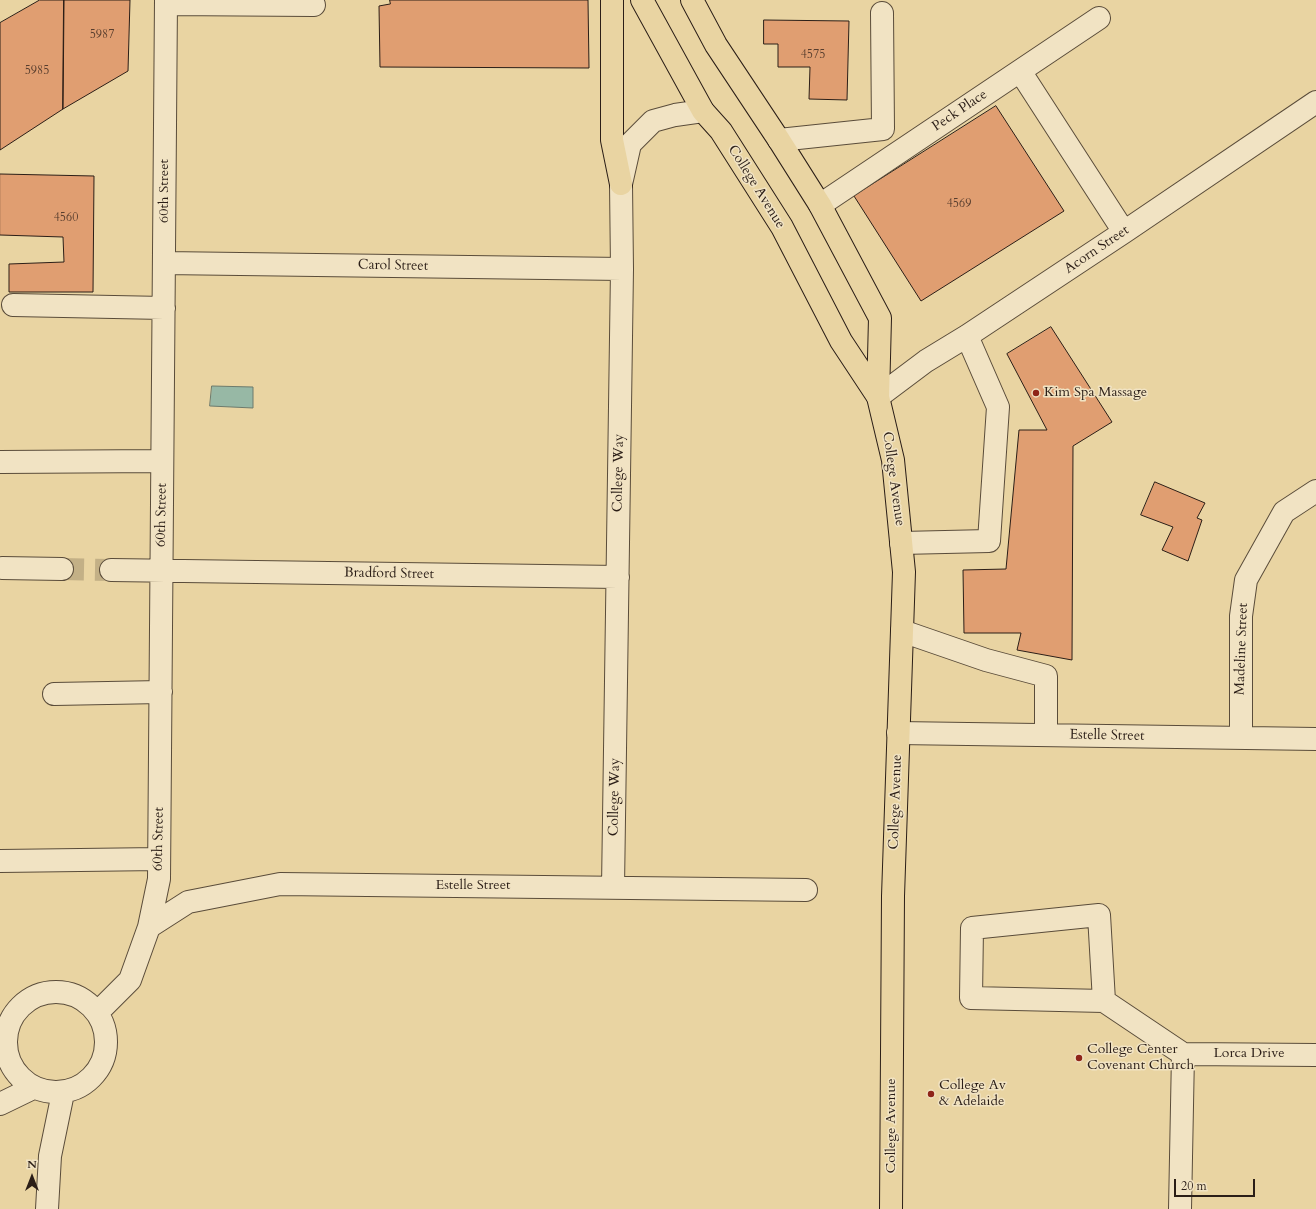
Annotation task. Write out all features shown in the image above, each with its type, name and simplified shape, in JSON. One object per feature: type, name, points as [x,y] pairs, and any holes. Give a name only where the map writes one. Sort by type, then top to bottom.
[{"type":"main road","points":[[612,0],[612,140],[621,184]]},
{"type":"main road","name":"College Avenue","points":[[642,0],[704,111],[721,131],[782,227],[841,341],[878,397]]},
{"type":"main road","name":"College Avenue","points":[[692,0],[716,44],[780,140],[820,205],[880,318],[878,397],[893,460],[904,572],[893,896],[891,1209]]},
{"type":"street","points":[[166,2],[314,5]]},
{"type":"street","name":"60th Street","points":[[97,1013],[130,980],[149,927],[159,879],[166,2]]},
{"type":"street","points":[[780,140],[883,129],[882,14]]},
{"type":"street","name":"Peck Place","points":[[820,205],[1099,18]]},
{"type":"street","points":[[1020,71],[1124,232]]},
{"type":"street","name":"Acorn Street","points":[[878,397],[926,361],[967,336],[1124,232],[1316,102]]},
{"type":"street","name":"College Way","points":[[613,887],[622,269],[621,184],[630,144],[653,121],[675,115],[704,111]]},
{"type":"street","name":"Carol Street","points":[[164,264],[622,269]]},
{"type":"street","points":[[13,305],[164,308]]},
{"type":"street","points":[[901,543],[989,541],[998,407],[967,336]]},
{"type":"street","points":[[0,462],[162,461]]},
{"type":"street","name":"Madeline Street","points":[[1241,738],[1241,616],[1246,580],[1284,512],[1316,491]]},
{"type":"street","points":[[2,568],[62,569]]},
{"type":"street","name":"Bradford Street","points":[[111,570],[618,577]]},
{"type":"street","points":[[902,631],[986,660],[1046,676],[1046,735]]},
{"type":"street","points":[[54,694],[160,692]]},
{"type":"street","name":"Estelle Street","points":[[898,733],[1316,739]]},
{"type":"street","points":[[0,861],[159,859]]},
{"type":"street","name":"Estelle Street","points":[[149,927],[188,902],[280,884],[806,890]]},
{"type":"street","points":[[1104,1001],[1099,915],[972,928],[971,998],[1104,1001],[1183,1054],[1180,1209]]},
{"type":"street","points":[[0,1104],[32,1088],[63,1093],[87,1082],[103,1062],[107,1036],[97,1013],[79,997],[55,992],[32,997],[7,1012],[5,1040],[12,1068],[32,1088]]},
{"type":"street","name":"Lorca Drive","points":[[1183,1054],[1316,1055]]},
{"type":"street","points":[[47,1209],[50,1156],[63,1093]]},
{"type":"shaded area","points":[[212,386],[253,387],[253,408],[210,406]]},
{"type":"building","points":[[40,0],[64,0],[63,109],[0,150],[0,23]]},
{"type":"building","points":[[64,0],[130,0],[128,71],[63,109]]},
{"type":"building","points":[[390,0],[588,0],[589,68],[380,67],[379,6],[390,4]]},
{"type":"building","points":[[764,20],[849,21],[847,100],[809,99],[810,67],[778,67],[778,44],[764,44]]},
{"type":"building","points":[[996,106],[1064,211],[921,301],[854,196]]},
{"type":"building","points":[[0,174],[94,176],[93,292],[9,292],[9,264],[64,262],[63,237],[0,235]]},
{"type":"building","points":[[1051,327],[1112,422],[1073,446],[1072,660],[1017,650],[1021,633],[964,633],[963,570],[1006,569],[1019,430],[1047,430],[1007,354]]},
{"type":"building","points":[[1155,482],[1205,503],[1197,518],[1202,520],[1188,561],[1162,550],[1173,527],[1141,515]]},
{"type":"tunnel","points":[[62,569],[111,570]]},
{"type":"place","name":"Kim Spa Massage","points":[[1036,393]]},
{"type":"place","name":"College Center Covenant Church","points":[[1079,1058]]},
{"type":"place","name":"College Av & Adelaide","points":[[931,1094]]}]
